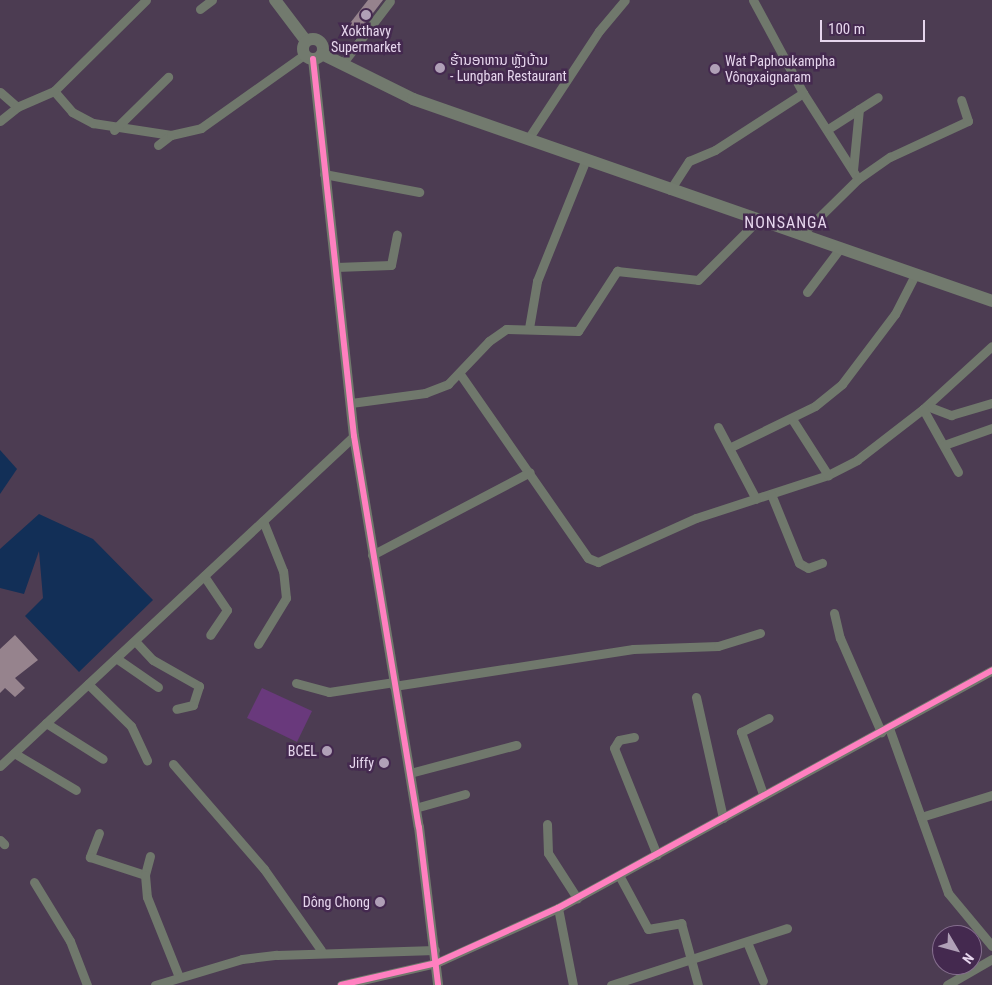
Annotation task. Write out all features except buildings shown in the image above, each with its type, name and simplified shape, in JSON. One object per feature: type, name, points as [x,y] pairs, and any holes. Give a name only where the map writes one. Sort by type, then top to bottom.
[{"type":"main road","points":[[275,0],[312,52],[342,64],[413,99],[992,301]]},
{"type":"street","points":[[0,121],[17,107],[54,91],[146,0]]},
{"type":"street","points":[[200,9],[212,0]]},
{"type":"street","points":[[528,139],[598,30],[625,0]]},
{"type":"street","points":[[753,0],[803,93],[828,129],[858,179]]},
{"type":"street","points":[[342,64],[390,2]]},
{"type":"street","points":[[54,91],[72,112],[114,130],[171,135],[202,128],[312,52],[354,436],[372,555],[410,773],[435,950],[438,985]]},
{"type":"street","points":[[114,130],[168,77]]},
{"type":"street","points":[[0,92],[17,107]]},
{"type":"street","points":[[670,190],[689,161],[715,150],[803,93]]},
{"type":"street","points":[[828,129],[878,97]]},
{"type":"street","points":[[802,234],[858,179],[924,138],[968,121],[962,100]]},
{"type":"street","points":[[853,170],[859,109]]},
{"type":"street","points":[[158,145],[171,135]]},
{"type":"street","points":[[529,328],[537,281],[586,159]]},
{"type":"street","points":[[324,174],[419,192]]},
{"type":"street","points":[[351,403],[425,394],[460,374],[496,335],[529,328],[578,331],[617,271],[698,280],[759,219]]},
{"type":"street","points":[[336,267],[391,264],[397,235]]},
{"type":"street","points":[[807,292],[841,247]]},
{"type":"street","points":[[732,447],[815,406],[856,369],[916,273]]},
{"type":"street","points":[[460,374],[588,558],[598,562],[696,518],[828,475],[857,460],[925,407],[992,346]]},
{"type":"street","points":[[925,407],[951,415],[992,403]]},
{"type":"street","points":[[925,407],[958,472]]},
{"type":"street","points":[[792,419],[828,475]]},
{"type":"street","points":[[718,427],[732,447],[756,499]]},
{"type":"street","points":[[944,445],[992,428]]},
{"type":"street","points":[[0,765],[354,436]]},
{"type":"street","points":[[372,555],[530,472]]},
{"type":"street","points":[[770,494],[799,563],[808,568],[822,563]]},
{"type":"street","points":[[258,644],[286,598],[283,571],[264,521]]},
{"type":"street","points":[[204,576],[227,610],[210,635]]},
{"type":"street","points":[[834,613],[840,638],[885,730],[921,817],[948,893],[992,946]]},
{"type":"street","points":[[296,683],[329,692],[632,649],[718,646],[760,633]]},
{"type":"street","points":[[135,640],[159,665],[199,686],[193,705],[176,709]]},
{"type":"street","points":[[116,658],[158,687]]},
{"type":"street","points":[[341,985],[436,963],[558,908],[620,877],[763,794],[885,730],[992,670]]},
{"type":"street","points":[[88,684],[131,726],[146,760]]},
{"type":"street","points":[[696,697],[724,818]]},
{"type":"street","points":[[763,794],[741,732],[769,718]]},
{"type":"street","points":[[46,723],[103,759]]},
{"type":"street","points":[[634,737],[619,740],[614,748],[657,856]]},
{"type":"street","points":[[410,773],[516,746]]},
{"type":"street","points":[[14,753],[76,790]]},
{"type":"street","points":[[173,764],[264,868],[320,950]]},
{"type":"street","points":[[415,808],[465,794]]},
{"type":"street","points":[[921,817],[992,795]]},
{"type":"street","points":[[547,824],[548,852],[577,898]]},
{"type":"street","points":[[99,833],[90,857],[145,875]]},
{"type":"street","points":[[150,856],[145,875],[147,897],[179,977]]},
{"type":"street","points":[[620,877],[648,929],[681,923],[698,985]]},
{"type":"street","points":[[34,882],[70,941],[87,985]]},
{"type":"street","points":[[558,908],[573,985]]},
{"type":"street","points":[[611,985],[693,962],[787,928]]},
{"type":"street","points":[[747,942],[763,981]]},
{"type":"street","points":[[155,985],[242,959],[320,950],[435,950]]},
{"type":"street","points":[[947,985],[992,958]]},
{"type":"shaded area","points":[[262,688],[312,711],[297,742],[247,718]]},
{"type":"water","points":[[0,450],[17,469],[0,494]]},
{"type":"water","points":[[39,514],[93,539],[153,600],[79,672],[25,616],[43,598],[39,551],[24,594],[0,588],[0,549]]},
{"type":"cycle path","points":[[313,59],[354,436],[419,827],[438,985]]},
{"type":"cycle path","points":[[341,985],[436,963],[558,908],[992,670]]},
{"type":"place","name":"Xokthavy Supermarket","points":[[366,15]]},
{"type":"place","name":"ຮ້ານອາຫານ ຫຼັງບ້ານ - Lungban Restaurant","points":[[440,68]]},
{"type":"place","name":"Wat Paphoukampha Vôngxaignaram","points":[[715,69]]},
{"type":"place","name":"BCEL","points":[[327,751]]},
{"type":"place","name":"Jiffy","points":[[384,763]]},
{"type":"place","name":"Dông Chong","points":[[380,902]]},
{"type":"district","name":"NONSANGA","points":[[786,223]]}]
